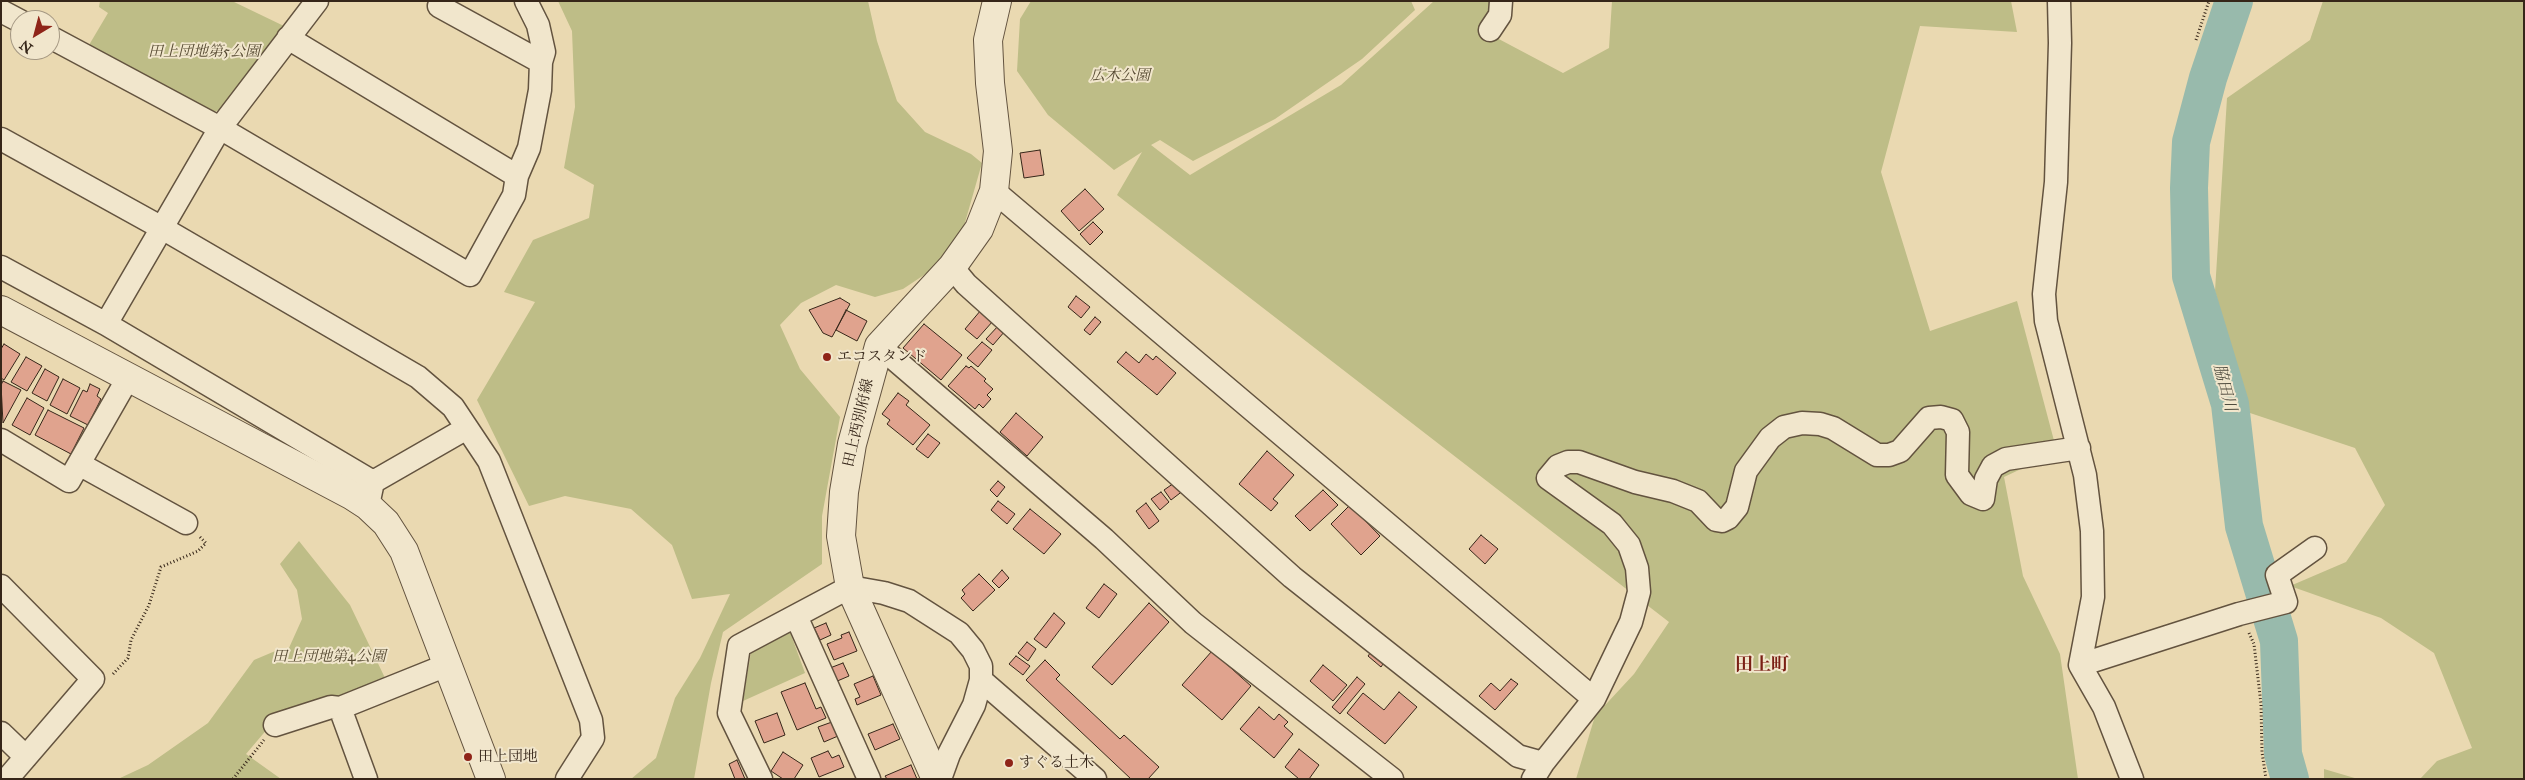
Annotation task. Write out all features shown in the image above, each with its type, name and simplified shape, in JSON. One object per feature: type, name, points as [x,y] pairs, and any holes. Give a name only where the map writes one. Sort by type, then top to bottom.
[{"type":"street","points":[[106,324],[220,128],[317,1]]},
{"type":"street","points":[[441,1],[439,6],[540,62]]},
{"type":"street","points":[[60,43],[220,128],[470,276],[514,195],[517,176],[528,148],[540,90],[540,62],[544,52],[538,25],[526,1]]},
{"type":"street","name":"田上西別府線","points":[[936,779],[850,587],[841,536],[844,492],[852,444],[879,346],[952,267],[979,229],[994,191],[998,151],[990,83],[988,40],[997,1]]},
{"type":"street","points":[[1490,30],[1500,15],[1501,1]]},
{"type":"street","points":[[2059,1],[2060,43],[2056,182],[2044,294],[2046,321],[2085,475],[2092,550],[2093,598],[2080,665],[2104,707],[2132,779]]},
{"type":"street","points":[[288,38],[517,176]]},
{"type":"street","points":[[1,139],[162,228],[418,377],[453,407],[489,461],[591,720],[593,738],[566,779]]},
{"type":"street","points":[[994,191],[1594,698]]},
{"type":"street","points":[[1,266],[106,324],[371,494],[386,523],[404,551],[491,779]]},
{"type":"street","points":[[952,267],[966,284],[1292,577],[1538,771],[1594,698],[1631,622],[1638,592],[1637,568],[1629,545],[1612,524],[1548,478],[1558,466],[1568,462],[1579,462],[1635,482],[1673,491],[1698,501],[1716,520],[1722,521],[1728,518],[1738,507],[1742,482],[1746,471],[1770,438],[1784,428],[1802,423],[1820,424],[1833,428],[1878,454],[1889,455],[1900,451],[1929,418],[1941,417],[1952,420],[1958,432],[1957,475],[1971,494],[1983,499],[1986,480],[1993,466],[2006,459],[2079,448]]},
{"type":"street","points":[[1,310],[330,483],[371,494],[467,428]]},
{"type":"street","points":[[879,346],[1104,539],[1193,622],[1392,779]]},
{"type":"street","points":[[1,440],[69,481],[128,378]]},
{"type":"street","points":[[79,464],[186,523]]},
{"type":"street","points":[[2080,665],[2286,602],[2277,575],[2314,548]]},
{"type":"street","points":[[1,586],[93,679],[7,779]]},
{"type":"street","points":[[761,779],[729,713],[739,646],[850,587],[884,593],[909,601],[959,633],[973,650],[981,666],[982,680],[974,705],[949,754],[940,779]]},
{"type":"street","points":[[796,616],[870,779]]},
{"type":"street","points":[[275,725],[331,707],[340,708],[447,664]]},
{"type":"street","points":[[982,680],[1095,779]]},
{"type":"street","points":[[340,708],[366,779]]},
{"type":"street","points":[[1,733],[26,756]]},
{"type":"path","points":[[2196,40],[2209,1]]},
{"type":"path","points":[[93,679],[105,684],[128,658],[131,640],[149,605],[161,567],[198,550],[206,542],[186,523]]},
{"type":"path","points":[[2245,613],[2254,644],[2261,704],[2262,752],[2266,779]]},
{"type":"path","points":[[233,779],[275,725]]},
{"type":"green space","name":"田上団地第5公園","points":[[100,1],[232,1],[286,27],[224,109],[209,113],[89,45],[108,13],[99,7]]},
{"type":"green space","points":[[558,1],[868,1],[877,41],[897,101],[925,132],[971,154],[982,163],[964,226],[933,269],[903,289],[875,297],[836,285],[801,303],[780,325],[800,369],[840,417],[822,516],[822,564],[723,632],[711,683],[694,779],[631,779],[656,758],[675,698],[700,658],[730,594],[692,599],[672,545],[631,509],[565,496],[529,506],[477,400],[535,302],[504,292],[533,240],[589,218],[594,185],[564,168],[575,107],[572,31]]},
{"type":"green space","name":"広木公園","points":[[1031,1],[1411,1],[1415,10],[1362,59],[1275,119],[1193,161],[1160,140],[1151,145],[1190,175],[1341,85],[1434,1],[1497,1],[1495,37],[1563,73],[1609,48],[1612,1],[2011,1],[2017,32],[1920,26],[1881,172],[1930,331],[2017,301],[2057,452],[2004,477],[2023,576],[2060,654],[2078,779],[1576,779],[1595,716],[1634,674],[1669,622],[1117,195],[1142,152],[1114,170],[1048,115],[1017,71],[1020,19]]},
{"type":"green space","points":[[2323,1],[2524,1],[2524,779],[2420,779],[2437,761],[2472,748],[2434,653],[2381,618],[2290,586],[2346,562],[2385,505],[2355,448],[2250,413],[2215,291],[2227,98],[2310,40]]},
{"type":"green space","name":"田上団地第4公園","points":[[299,541],[350,605],[385,678],[274,721],[246,754],[281,779],[118,779],[148,765],[208,723],[254,660],[280,649],[284,659],[302,619],[297,590],[280,564]]},
{"type":"green space","points":[[790,632],[805,673],[743,701],[751,652]]},
{"type":"green space","points":[[2324,769],[2358,779],[2324,779]]},
{"type":"building","points":[[1040,150],[1044,175],[1024,178],[1020,153]]},
{"type":"building","points":[[1085,189],[1104,209],[1079,231],[1061,211]]},
{"type":"building","points":[[1093,222],[1103,232],[1090,245],[1080,234]]},
{"type":"building","points":[[1076,296],[1090,307],[1081,318],[1068,307]]},
{"type":"building","points":[[840,298],[850,304],[832,337],[823,333],[809,310]]},
{"type":"building","points":[[846,310],[867,321],[857,341],[836,330]]},
{"type":"building","points":[[981,310],[993,321],[977,339],[965,329]]},
{"type":"building","points":[[1095,317],[1101,322],[1090,335],[1084,330]]},
{"type":"building","points":[[924,324],[962,355],[941,380],[903,348]]},
{"type":"building","points":[[999,325],[1005,331],[993,345],[986,339]]},
{"type":"building","points":[[982,342],[992,350],[978,367],[967,358]]},
{"type":"building","points":[[4,344],[20,354],[4,380],[1,378],[1,349]]},
{"type":"building","points":[[1126,352],[1139,363],[1146,354],[1153,360],[1156,356],[1176,373],[1157,395],[1117,362]]},
{"type":"building","points":[[26,357],[42,366],[27,391],[11,382]]},
{"type":"building","points":[[966,366],[969,368],[971,366],[986,379],[984,381],[993,389],[987,395],[991,399],[983,408],[979,404],[975,409],[948,386]]},
{"type":"building","points":[[45,369],[59,377],[47,401],[32,393]]},
{"type":"building","points":[[63,379],[80,388],[67,414],[50,405]]},
{"type":"building","points":[[3,381],[21,390],[3,423],[1,385]]},
{"type":"building","points":[[90,384],[100,389],[97,396],[101,399],[88,425],[70,416],[83,390],[87,392]]},
{"type":"building","points":[[898,393],[909,401],[906,405],[930,425],[913,445],[887,424],[890,420],[882,414]]},
{"type":"building","points":[[27,398],[44,408],[30,435],[12,425]]},
{"type":"building","points":[[48,410],[84,428],[71,454],[35,435]]},
{"type":"building","points":[[1016,413],[1043,437],[1027,456],[1000,432]]},
{"type":"building","points":[[928,434],[940,443],[928,458],[916,449]]},
{"type":"building","points":[[1267,451],[1294,475],[1273,499],[1278,503],[1271,511],[1239,484]]},
{"type":"building","points":[[998,481],[1005,487],[997,497],[990,490]]},
{"type":"building","points":[[1177,481],[1184,490],[1171,500],[1164,490]]},
{"type":"building","points":[[1323,490],[1338,505],[1310,531],[1295,516]]},
{"type":"building","points":[[1161,492],[1169,502],[1160,510],[1151,499]]},
{"type":"building","points":[[998,501],[1015,514],[1007,524],[991,510]]},
{"type":"building","points":[[1146,503],[1159,521],[1149,529],[1136,511]]},
{"type":"building","points":[[1350,505],[1380,536],[1361,555],[1331,524]]},
{"type":"building","points":[[1030,509],[1061,534],[1044,554],[1013,529]]},
{"type":"building","points":[[1481,535],[1498,549],[1485,564],[1469,549]]},
{"type":"building","points":[[1002,570],[1009,578],[999,588],[992,581]]},
{"type":"building","points":[[979,574],[995,590],[973,611],[961,598],[965,594],[962,590]]},
{"type":"building","points":[[1104,584],[1117,594],[1099,618],[1086,608]]},
{"type":"building","points":[[1149,603],[1169,622],[1112,685],[1092,667]]},
{"type":"building","points":[[1054,613],[1065,623],[1046,648],[1034,639]]},
{"type":"building","points":[[826,623],[831,635],[820,640],[814,628]]},
{"type":"building","points":[[849,632],[857,651],[834,660],[827,644],[842,638],[841,635]]},
{"type":"building","points":[[1027,642],[1036,649],[1028,661],[1018,653]]},
{"type":"building","points":[[1374,648],[1387,658],[1381,667],[1368,656]]},
{"type":"building","points":[[1212,651],[1251,686],[1222,720],[1182,685]]},
{"type":"building","points":[[1016,656],[1030,666],[1023,675],[1009,664]]},
{"type":"building","points":[[1045,660],[1060,675],[1056,679],[1120,739],[1124,735],[1159,767],[1148,779],[1131,779],[1026,680]]},
{"type":"building","points":[[843,663],[849,676],[835,682],[830,668]]},
{"type":"building","points":[[1323,665],[1347,685],[1333,701],[1310,681]]},
{"type":"building","points":[[873,676],[881,695],[857,705],[855,699],[860,697],[854,684]]},
{"type":"building","points":[[1357,677],[1365,684],[1340,714],[1332,707]]},
{"type":"building","points":[[1511,679],[1518,684],[1495,710],[1479,696],[1491,683],[1500,691]]},
{"type":"building","points":[[805,683],[816,709],[821,707],[826,718],[797,730],[781,692]]},
{"type":"building","points":[[1399,692],[1417,707],[1385,744],[1347,713],[1363,693],[1384,710]]},
{"type":"building","points":[[1259,707],[1274,720],[1279,714],[1288,722],[1284,726],[1293,734],[1274,758],[1240,729]]},
{"type":"building","points":[[777,713],[785,735],[764,743],[755,721]]},
{"type":"building","points":[[832,722],[838,736],[824,742],[818,727]]},
{"type":"building","points":[[893,724],[900,739],[875,750],[868,734]]},
{"type":"building","points":[[1299,749],[1319,765],[1309,779],[1299,779],[1285,767]]},
{"type":"building","points":[[828,751],[832,758],[839,755],[844,767],[819,777],[811,758]]},
{"type":"building","points":[[783,752],[803,765],[794,779],[783,779],[771,771]]},
{"type":"building","points":[[737,760],[745,779],[735,779],[729,764]]},
{"type":"building","points":[[911,765],[917,779],[887,779],[885,776]]},
{"type":"waterway","name":"脇田川","points":[[2234,1],[2208,78],[2191,142],[2189,188],[2191,276],[2230,404],[2244,526],[2279,641],[2283,754],[2290,779]]},
{"type":"place","name":"エコスタンド","points":[[827,357]]},
{"type":"place","name":"田上団地","points":[[468,757]]},
{"type":"place","name":"すぐる土木","points":[[1009,763]]},
{"type":"district","name":"田上町","points":[[1762,666]]}]
